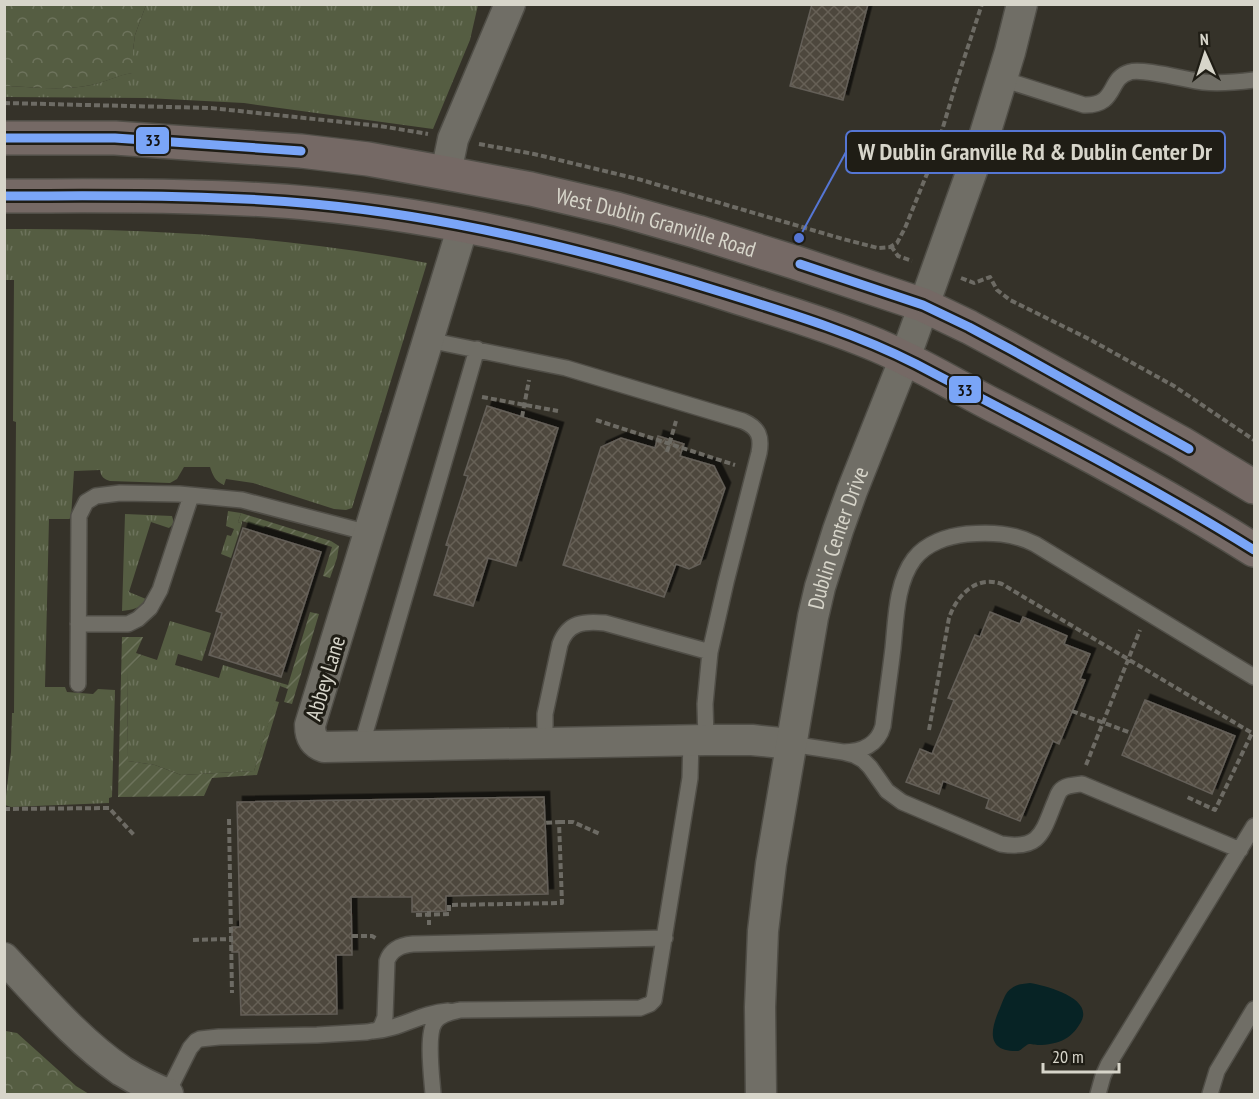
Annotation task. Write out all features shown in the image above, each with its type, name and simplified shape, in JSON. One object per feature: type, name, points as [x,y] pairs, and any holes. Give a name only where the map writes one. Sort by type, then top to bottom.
[{"type":"main road","name":"West Dublin Granville Road","points":[[4,138],[115,138],[301,151],[368,159],[446,173],[531,189],[617,209],[794,262],[923,305],[969,327],[1181,443],[1254,487]]},
{"type":"main road","name":"West Dublin Granville Road","points":[[4,196],[205,197],[321,204],[463,226],[599,257],[706,287],[831,328],[905,358],[1154,489],[1254,550]]},
{"type":"street","points":[[446,173],[453,139],[510,4]]},
{"type":"street","name":"Dublin Center Drive","points":[[760,1095],[760,984],[763,931],[771,864],[813,617],[828,561],[852,491],[905,358],[984,137],[1022,4]]},
{"type":"street","name":"Abbey Lane","points":[[463,226],[310,725],[312,739],[324,747],[699,740],[752,740],[791,744]]},
{"type":"street","points":[[4,958],[101,1055],[132,1077],[167,1094]]},
{"type":"lane","points":[[1002,79],[1084,105],[1096,104],[1107,98],[1120,78],[1134,71],[1211,82],[1254,80]]},
{"type":"lane","points":[[167,1094],[190,1048],[200,1040],[219,1037],[368,1032],[395,1028],[429,1014],[460,1010],[635,1008],[646,1006],[656,996],[690,778],[705,704],[710,652],[761,442],[757,431],[743,421],[681,402],[566,368],[428,340]]},
{"type":"lane","points":[[361,747],[477,350]]},
{"type":"lane","points":[[78,684],[79,516],[86,502],[96,496],[120,493],[242,500],[369,533]]},
{"type":"lane","points":[[78,624],[128,624],[138,619],[150,608],[160,590],[191,496]]},
{"type":"lane","points":[[843,752],[852,752],[867,747],[878,739],[881,733],[899,598],[906,573],[913,560],[931,545],[961,535],[992,533],[1022,538],[1254,677]]},
{"type":"lane","points":[[545,743],[545,714],[560,644],[568,629],[575,625],[589,622],[605,623],[710,652]]},
{"type":"lane","points":[[791,744],[854,755],[863,760],[887,791],[902,802],[994,842],[1008,845],[1025,844],[1038,838],[1060,791],[1065,787],[1086,785],[1240,850]]},
{"type":"lane","points":[[1098,1095],[1108,1065],[1254,826]]},
{"type":"lane","points":[[368,1032],[377,1030],[385,1021],[387,961],[394,950],[403,946],[665,938]]},
{"type":"lane","points":[[1210,1095],[1217,1071],[1254,1009]]},
{"type":"lane","points":[[433,1095],[430,1038],[432,1027],[442,1015],[460,1010]]},
{"type":"path","points":[[495,147],[638,179],[852,242],[878,248],[890,247],[897,243],[905,228],[931,164],[982,4]]},
{"type":"path","points":[[4,103],[211,108],[380,126],[425,134]]},
{"type":"path","points":[[980,281],[990,278],[997,290],[1010,300],[1089,339],[1174,386],[1254,440]]},
{"type":"path","points":[[522,417],[533,361]]},
{"type":"path","points":[[464,393],[558,411]]},
{"type":"path","points":[[667,452],[681,402]]},
{"type":"path","points":[[596,420],[755,471]]},
{"type":"path","points":[[929,730],[949,618],[954,605],[958,598],[976,584],[992,582],[1002,584],[1252,733],[1215,810],[1185,796]]},
{"type":"path","points":[[1077,785],[1148,613]]},
{"type":"path","points":[[1072,711],[1131,733]]},
{"type":"path","points":[[4,809],[109,808],[134,834]]},
{"type":"path","points":[[229,819],[232,993]]},
{"type":"path","points":[[416,915],[449,914],[449,905],[562,903],[559,822]]},
{"type":"path","points":[[544,823],[573,822],[600,834]]},
{"type":"path","points":[[193,940],[232,939]]},
{"type":"green space","points":[[5,4],[146,5],[135,35],[133,73],[81,87],[5,86]]},
{"type":"green space","points":[[146,5],[478,5],[470,40],[433,129],[244,103],[146,98],[5,97],[5,86],[81,87],[132,73],[135,35]]},
{"type":"green space","points":[[5,229],[111,230],[216,235],[322,246],[427,263],[352,508],[334,509],[253,483],[226,479],[224,485],[218,482],[210,467],[184,467],[177,479],[170,483],[110,481],[103,477],[100,470],[74,471],[71,518],[49,519],[45,687],[65,687],[67,692],[93,694],[98,689],[115,690],[112,797],[109,798],[109,803],[11,807],[5,805],[11,752],[12,713],[14,713],[16,422],[13,421],[14,280],[5,280]]},
{"type":"green space","points":[[228,511],[241,513],[238,522],[242,524],[231,558],[221,554],[227,535],[231,536],[234,529],[226,526]]},
{"type":"green space","points":[[241,513],[331,541],[339,546],[330,578],[323,576],[332,547],[265,526],[264,528],[242,521],[242,524],[238,522]]},
{"type":"green space","points":[[125,514],[172,516],[173,524],[169,528],[151,522],[129,592],[146,599],[133,609],[122,611]]},
{"type":"green space","points":[[310,612],[319,614],[292,704],[284,702],[288,689],[280,686],[281,683],[288,685]]},
{"type":"green space","points":[[170,621],[211,633],[202,661],[178,654],[175,665],[219,678],[223,665],[281,683],[254,771],[181,775],[155,765],[128,761],[127,669],[142,655],[157,660]]},
{"type":"green space","points":[[122,637],[143,637],[136,653],[142,655],[127,670],[128,761],[155,765],[181,775],[254,771],[275,701],[279,702],[257,775],[212,778],[204,796],[118,797]]},
{"type":"green space","points":[[5,1031],[17,1033],[76,1086],[89,1094],[5,1094]]},
{"type":"water","points":[[1030,983],[1057,990],[1075,1000],[1081,1006],[1083,1014],[1081,1022],[1072,1034],[1059,1042],[1045,1045],[1029,1044],[1018,1051],[1000,1048],[993,1038],[993,1032],[1004,997],[1014,987]]},
{"type":"building","points":[[812,4],[868,4],[843,100],[790,86]]},
{"type":"building","points":[[487,406],[558,428],[516,566],[488,558],[473,606],[434,595],[449,546],[446,545],[468,476],[464,475]]},
{"type":"building","points":[[658,436],[684,444],[680,456],[714,466],[725,488],[700,564],[689,569],[676,564],[664,597],[563,565],[601,447],[621,438],[655,448]]},
{"type":"building","points":[[243,528],[321,552],[281,677],[209,655],[222,613],[216,611]]},
{"type":"building","points":[[990,612],[1020,624],[1023,617],[1067,636],[1064,644],[1090,654],[1080,679],[1085,680],[1059,744],[1053,741],[1020,821],[986,808],[989,799],[943,781],[939,794],[906,782],[920,749],[932,754],[954,700],[948,698],[975,635],[980,637]]},
{"type":"building","points":[[1145,700],[1235,736],[1212,794],[1122,755]]},
{"type":"building","points":[[544,797],[548,894],[446,896],[446,911],[412,912],[412,897],[351,897],[352,955],[336,955],[337,1014],[241,1015],[239,952],[232,952],[232,927],[240,927],[237,802]]},
{"type":"transit line","name":"33","points":[[4,138],[115,138],[301,151]]},
{"type":"transit line","name":"33","points":[[4,196],[198,197],[314,204],[366,210],[417,217],[519,237],[669,276],[843,332],[916,364],[1129,477],[1254,550]]},
{"type":"transit line","name":"33","points":[[800,264],[923,305],[1010,349],[1189,449]]},
{"type":"place","name":"W Dublin Granville Rd & Dublin Center Dr","points":[[799,238]]}]
